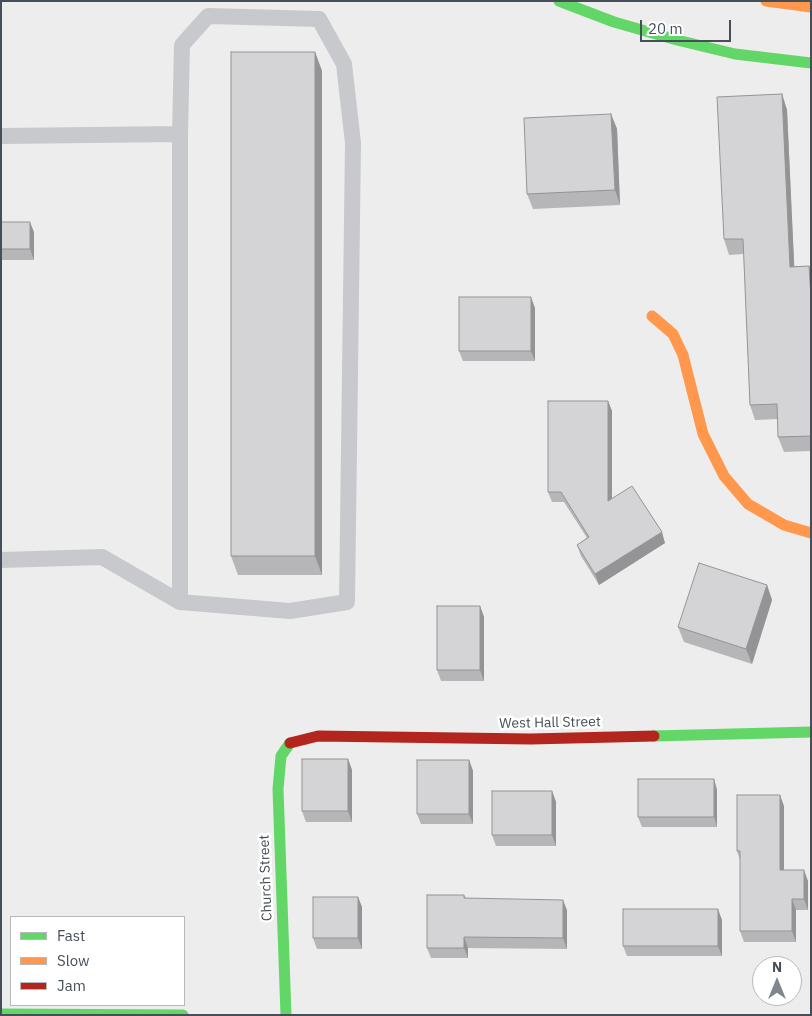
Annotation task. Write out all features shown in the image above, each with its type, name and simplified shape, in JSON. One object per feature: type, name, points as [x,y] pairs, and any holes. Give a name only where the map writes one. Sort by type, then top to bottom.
[{"type":"street","points":[[559,1],[614,22],[676,40],[735,54],[811,63]]},
{"type":"street","points":[[766,1],[811,8]]},
{"type":"street","points":[[652,316],[673,334],[683,355],[702,434],[724,476],[748,504],[784,525],[811,533]]},
{"type":"street","name":"West Hall Street","points":[[290,742],[318,736],[531,739],[811,732]]},
{"type":"street","name":"Church Street","points":[[286,1015],[278,789],[281,756],[290,742]]},
{"type":"street","points":[[1,1014],[183,1015]]},
{"type":"lane","points":[[1,560],[102,557],[180,602],[290,610],[347,602],[353,144],[344,64],[318,19],[208,16],[182,45],[180,134],[180,602]]},
{"type":"lane","points":[[1,136],[180,134]]},
{"type":"building","points":[[231,52],[315,52],[315,556],[231,556]]},
{"type":"building","points":[[782,94],[790,267],[809,266],[811,298],[811,436],[778,437],[777,404],[750,405],[743,239],[724,239],[717,97]]},
{"type":"building","points":[[611,114],[615,190],[527,194],[524,118]]},
{"type":"building","points":[[1,222],[30,222],[30,249],[1,249]]},
{"type":"building","points":[[459,297],[531,297],[531,351],[459,351]]},
{"type":"building","points":[[548,401],[608,401],[608,501],[632,486],[662,532],[595,574],[577,545],[589,537],[561,492],[548,492]]},
{"type":"building","points":[[699,563],[767,585],[746,649],[678,627]]},
{"type":"building","points":[[437,606],[480,606],[480,670],[437,670]]},
{"type":"building","points":[[302,759],[348,759],[348,811],[302,811]]},
{"type":"building","points":[[417,760],[469,760],[469,814],[417,814]]},
{"type":"building","points":[[638,779],[714,779],[714,817],[638,817]]},
{"type":"building","points":[[492,791],[552,791],[552,835],[492,835]]},
{"type":"building","points":[[737,795],[780,795],[780,870],[804,870],[804,899],[792,899],[792,931],[740,931],[740,851],[737,851]]},
{"type":"building","points":[[427,895],[464,895],[464,898],[563,900],[563,938],[464,937],[464,948],[427,948]]},
{"type":"building","points":[[313,897],[358,897],[358,938],[313,938]]},
{"type":"building","points":[[623,909],[718,909],[718,946],[623,946]]},
{"type":"traffic: fast","points":[[559,1],[614,22],[677,40],[735,54],[811,63]]},
{"type":"traffic: fast","points":[[654,736],[811,732]]},
{"type":"traffic: fast","points":[[286,1015],[278,789],[281,756],[290,743]]},
{"type":"traffic: fast","points":[[1,1014],[183,1015]]},
{"type":"traffic: slow","points":[[766,1],[811,7]]},
{"type":"traffic: slow","points":[[652,316],[673,334],[683,355],[703,434],[724,476],[748,504],[784,525],[811,533]]},
{"type":"traffic: jam","points":[[290,743],[318,736],[531,739],[654,736]]}]
